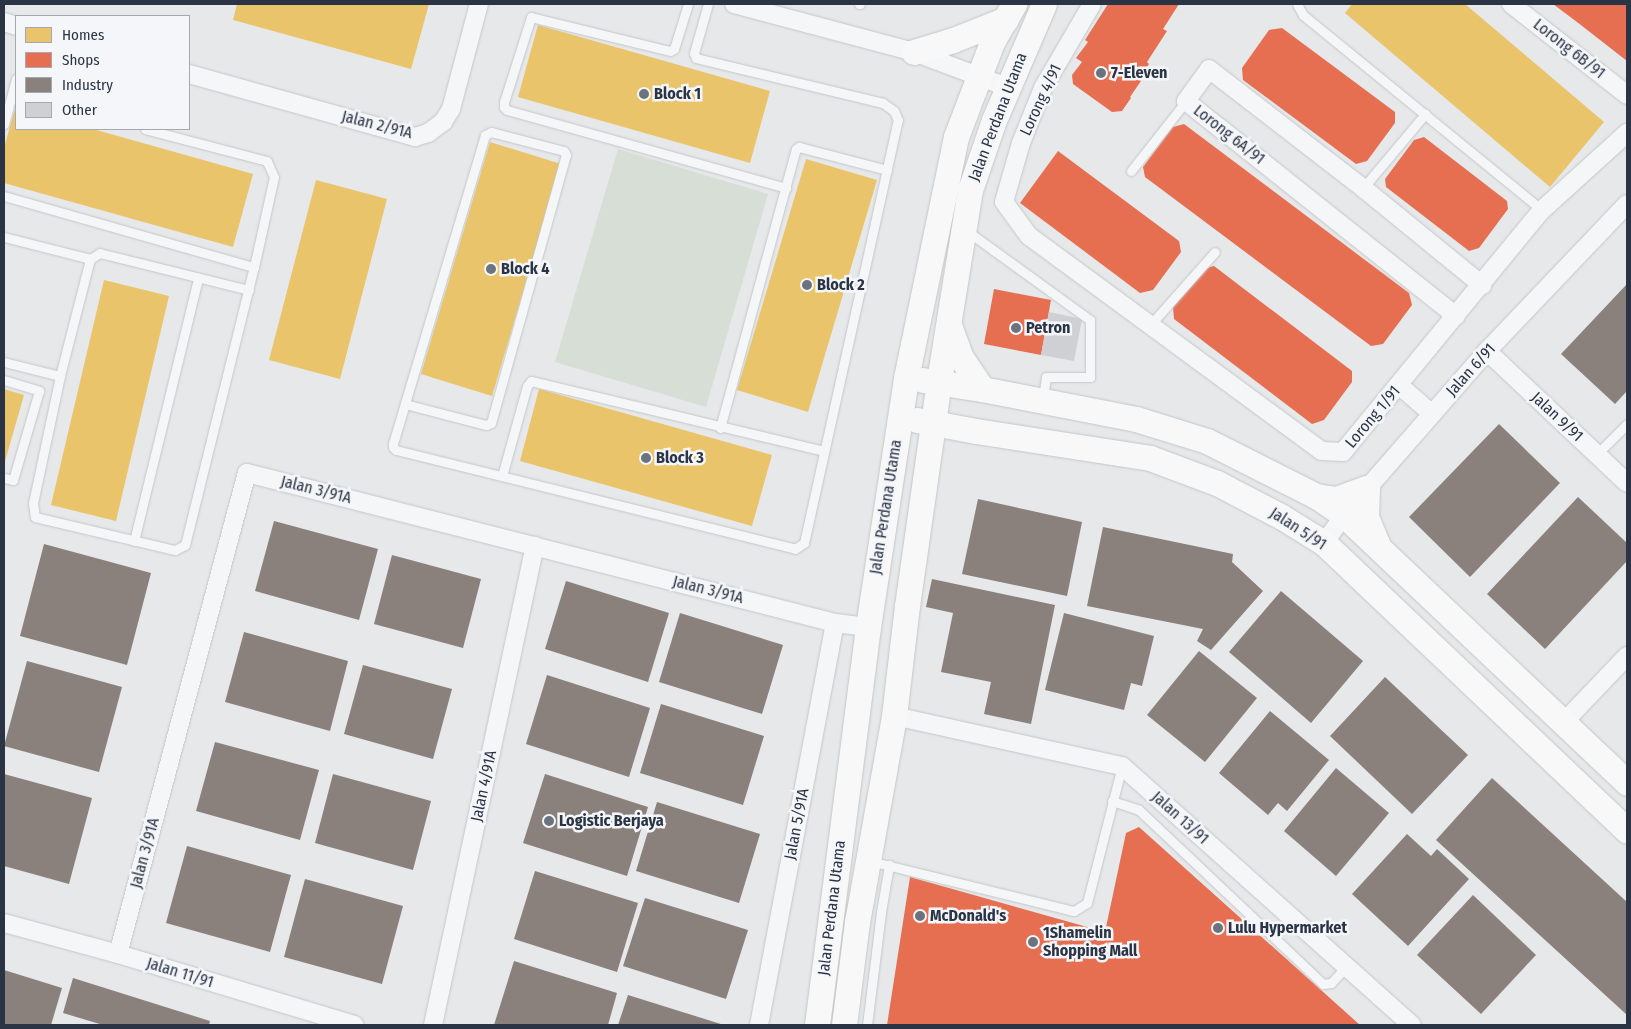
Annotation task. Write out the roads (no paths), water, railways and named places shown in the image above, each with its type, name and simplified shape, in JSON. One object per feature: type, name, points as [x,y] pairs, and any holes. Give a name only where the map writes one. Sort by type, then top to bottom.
[{"type":"street","name":"Jalan 2/91A","points":[[190,74],[415,137],[428,133],[443,122],[451,109],[479,4]]},
{"type":"street","points":[[734,4],[914,52],[1007,87]]},
{"type":"street","name":"Jalan Perdana Utama","points":[[844,1025],[858,922],[880,863],[894,716],[912,579],[939,381],[970,190],[1007,87],[1044,4]]},
{"type":"street","name":"Lorong 4/91","points":[[1004,202],[1021,143],[1043,88],[1092,4]]},
{"type":"street","name":"Lorong 6B/91","points":[[1512,4],[1627,95]]},
{"type":"street","points":[[914,52],[953,40],[1010,12]]},
{"type":"street","name":"Jalan Perdana Utama","points":[[817,1025],[868,627],[906,378],[956,137],[992,42],[1010,12]]},
{"type":"street","name":"Lorong 6A/91","points":[[1456,316],[1186,101],[1209,69],[1363,188],[1482,285]]},
{"type":"street","name":"Lorong 1/91","points":[[1004,202],[1029,236],[1322,451],[1343,452],[1542,210],[1627,132]]},
{"type":"street","name":"Jalan 6/91","points":[[1324,543],[1344,515],[1487,351],[1627,204]]},
{"type":"street","points":[[948,324],[960,356],[982,389]]},
{"type":"street","name":"Jalan 9/91","points":[[1487,351],[1627,483]]},
{"type":"street","name":"Jalan 5/91","points":[[906,378],[939,381],[1136,419],[1207,441],[1316,496],[1344,515],[1627,783]]},
{"type":"street","points":[[1399,385],[1432,414]]},
{"type":"street","name":"Jalan 5/91","points":[[900,416],[976,432],[1150,458],[1217,483],[1282,517],[1324,543],[1627,830]]},
{"type":"street","points":[[928,462],[956,437],[976,432]]},
{"type":"street","name":"Jalan 3/91A","points":[[118,954],[247,473],[835,623],[868,627]]},
{"type":"street","points":[[1316,496],[1336,499],[1367,488],[1366,517],[1379,548]]},
{"type":"street","name":"Jalan 4/91A","points":[[433,1025],[535,546]]},
{"type":"street","points":[[868,627],[883,627],[891,621],[912,579]]},
{"type":"street","name":"Jalan 5/91A","points":[[760,1025],[835,623]]},
{"type":"street","points":[[1563,723],[1627,656]]},
{"type":"street","name":"Jalan 13/91","points":[[894,716],[1122,766],[1412,1025]]},
{"type":"street","name":"Jalan 11/91","points":[[4,923],[118,954],[355,1025]]},
{"type":"lane","points":[[688,4],[674,49],[670,51],[531,17],[504,102],[504,108],[786,188]]},
{"type":"lane","points":[[405,404],[486,425],[491,423],[566,155],[564,151],[491,132],[484,135],[393,443],[396,450],[795,549],[804,543],[898,120],[894,111],[883,103],[696,58],[694,53],[708,4]]},
{"type":"lane","points":[[1297,4],[1303,14],[1542,210]]},
{"type":"lane","points":[[4,124],[14,94]]},
{"type":"lane","points":[[1131,171],[1186,101]]},
{"type":"lane","points":[[1363,188],[1425,114]]},
{"type":"lane","points":[[149,130],[267,161],[274,177],[254,267],[185,546],[175,550],[35,517],[33,503],[60,376],[90,259],[100,253],[248,290]]},
{"type":"lane","points":[[720,428],[797,147],[887,170]]},
{"type":"lane","points":[[4,196],[254,267]]},
{"type":"lane","points":[[964,228],[1090,320],[1090,376],[1046,377],[1042,401]]},
{"type":"lane","points":[[4,237],[90,259]]},
{"type":"lane","points":[[1151,324],[1214,252]]},
{"type":"lane","points":[[134,541],[198,278]]},
{"type":"lane","points":[[4,362],[60,376]]},
{"type":"lane","points":[[4,380],[39,391],[14,480],[4,478]]},
{"type":"lane","points":[[502,476],[527,386],[531,381],[720,428],[824,451]]},
{"type":"lane","points":[[1597,454],[1627,424]]},
{"type":"lane","points":[[867,1025],[881,912],[880,863],[1074,911],[1087,903],[1122,766]]},
{"type":"lane","points":[[1112,801],[1139,810],[1323,984],[1331,984],[1346,967]]},
{"type":"place","name":"7-Eleven","points":[[1101,73]]},
{"type":"place","name":"Block 1","points":[[644,94]]},
{"type":"place","name":"Block 4","points":[[491,269]]},
{"type":"place","name":"Block 2","points":[[807,285]]},
{"type":"place","name":"Petron","points":[[1016,328]]},
{"type":"place","name":"Block 3","points":[[646,458]]},
{"type":"place","name":"Logistic Berjaya","points":[[549,821]]},
{"type":"place","name":"McDonald's","points":[[920,916]]},
{"type":"place","name":"Lulu Hypermarket","points":[[1218,928]]},
{"type":"place","name":"1Shamelin Shopping Mall","points":[[1033,942]]}]
